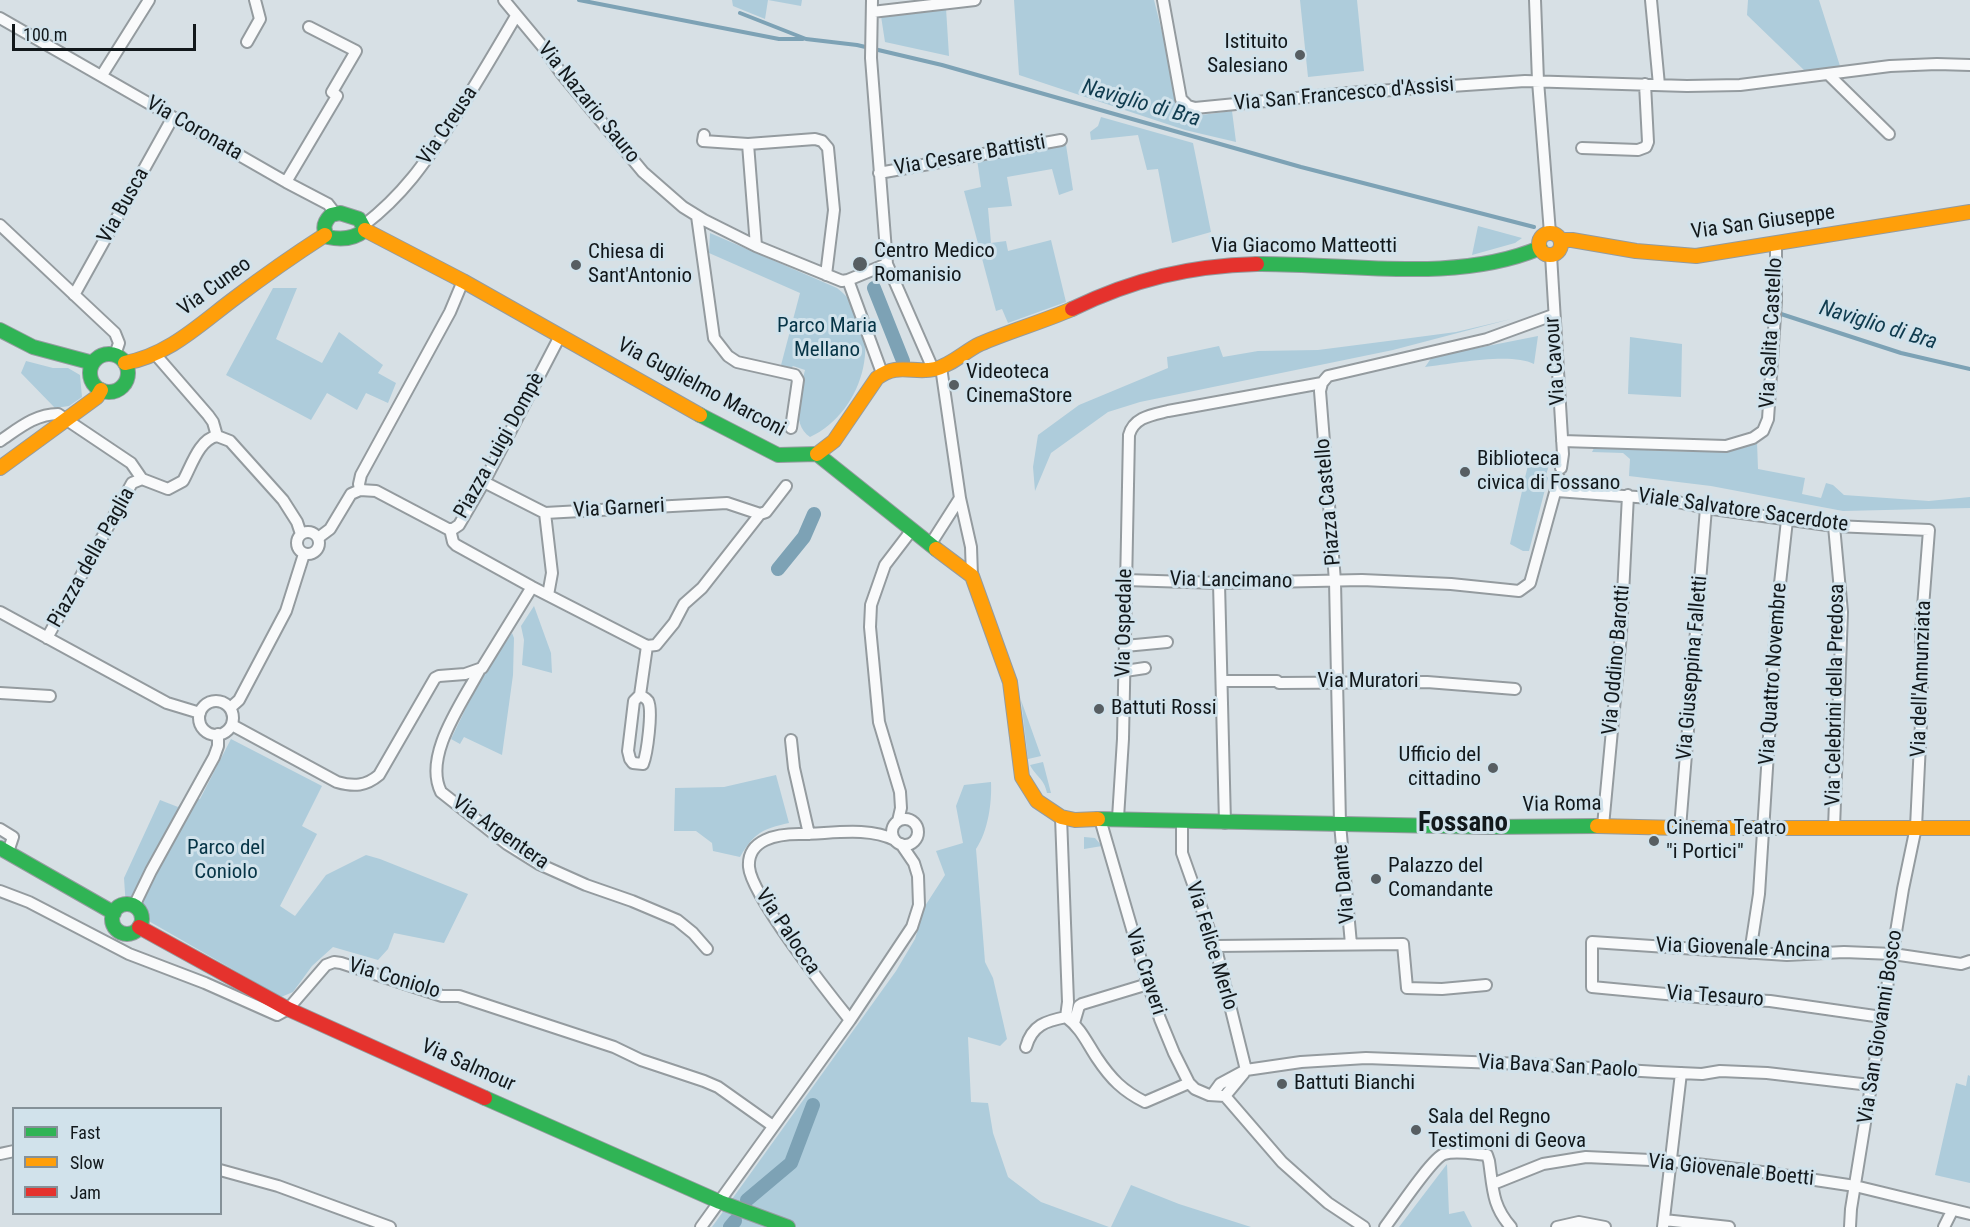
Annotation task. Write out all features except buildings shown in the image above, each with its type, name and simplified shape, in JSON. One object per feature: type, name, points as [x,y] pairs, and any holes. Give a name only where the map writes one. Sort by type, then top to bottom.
[{"type":"main road","name":"Via San Giuseppe","points":[[1555,237],[1658,254],[1696,256],[1970,212]]},
{"type":"main road","points":[[335,213],[349,214],[361,220],[365,227],[355,237],[330,238],[325,234],[324,224],[327,218],[335,213]]},
{"type":"main road","name":"Via Guglielmo Marconi","points":[[365,227],[699,414],[778,455],[817,454]]},
{"type":"main road","name":"Via Cuneo","points":[[120,359],[133,363],[155,354],[183,337],[325,234]]},
{"type":"main road","points":[[1555,237],[1559,250],[1545,251],[1541,238],[1555,237]]},
{"type":"main road","name":"Via Giacomo Matteotti","points":[[937,368],[977,346],[1102,295],[1149,278],[1201,267],[1248,263],[1384,269],[1468,267],[1545,251]]},
{"type":"main road","points":[[0,330],[16,341],[41,351],[93,363]]},
{"type":"main road","points":[[102,356],[120,359],[128,375],[123,386],[113,392],[101,390],[92,382],[90,376],[93,363],[102,356]]},
{"type":"main road","points":[[937,368],[896,368],[882,373],[834,441],[817,454],[911,531],[972,576],[1010,682],[1022,777],[1037,801],[1061,817],[1075,820],[1118,818]]},
{"type":"main road","points":[[0,468],[97,397],[101,390]]},
{"type":"main road","name":"Via Roma","points":[[1118,818],[1225,823],[1490,827],[1603,825],[1680,828],[1970,828]]},
{"type":"main road","name":"Via Salmour","points":[[4,850],[114,913],[112,922],[114,927],[122,933],[132,933],[139,927],[288,1010],[720,1202],[788,1227]]},
{"type":"main road","points":[[114,913],[123,905],[134,906],[140,914],[139,927]]},
{"type":"street","points":[[102,75],[149,0]]},
{"type":"street","points":[[247,42],[260,18],[255,0]]},
{"type":"street","name":"Via Nazario Sauro","points":[[504,0],[643,172],[676,201],[697,216],[756,246],[826,275],[848,280]]},
{"type":"street","name":"Via Cesare Battisti","points":[[872,0],[872,48],[879,173],[887,264],[937,368],[971,547],[972,576]]},
{"type":"street","points":[[872,12],[975,0]]},
{"type":"street","name":"Via San Francesco d'Assisi","points":[[1163,0],[1181,99],[1188,106],[1195,108],[1348,93],[1538,81],[1740,85],[1890,66],[1970,65]]},
{"type":"street","points":[[1535,0],[1538,81],[1555,237]]},
{"type":"street","points":[[1651,0],[1659,85]]},
{"type":"street","name":"Via Creusa","points":[[365,227],[402,192],[419,170],[489,64],[516,16]]},
{"type":"street","name":"Via Coronata","points":[[0,18],[328,204],[335,213]]},
{"type":"street","points":[[286,182],[337,96],[332,92],[356,51],[309,27]]},
{"type":"street","points":[[1828,75],[1889,134]]},
{"type":"street","points":[[1582,148],[1641,150],[1646,147],[1648,142],[1645,84]]},
{"type":"street","name":"Via Busca","points":[[74,295],[173,117]]},
{"type":"street","points":[[704,135],[703,141],[748,144],[815,139],[822,141],[828,148],[834,210],[826,275]]},
{"type":"street","name":"Via Cesare Battisti","points":[[879,173],[1061,140]]},
{"type":"street","points":[[748,144],[756,246]]},
{"type":"street","points":[[697,216],[714,338],[728,356],[737,362],[795,375],[798,380],[791,428]]},
{"type":"street","points":[[0,225],[115,333],[119,343],[120,359]]},
{"type":"street","name":"Via Salita Castello","points":[[1562,441],[1719,447],[1754,438],[1763,431],[1768,419],[1776,301],[1776,244]]},
{"type":"street","name":"Via Cavour","points":[[1519,591],[1530,583],[1557,491],[1560,473],[1562,441],[1553,315],[1545,251]]},
{"type":"street","points":[[882,373],[848,280],[887,264]]},
{"type":"street","points":[[318,538],[330,529],[351,494],[360,489],[361,475],[450,312],[463,281]]},
{"type":"street","points":[[1322,382],[1328,376],[1487,339],[1553,315]]},
{"type":"street","name":"Piazza Luigi Dompè","points":[[360,489],[376,491],[403,507],[450,529],[459,525],[560,336]]},
{"type":"street","points":[[155,354],[213,422],[216,436],[230,441],[283,500],[297,522],[301,534],[297,544],[299,550],[304,554],[315,552],[320,545],[318,538],[310,532],[301,534]]},
{"type":"street","name":"Via Ospedale","points":[[1118,818],[1121,796],[1131,427],[1141,419],[1168,411],[1322,382]]},
{"type":"street","name":"Piazza Castello","points":[[1322,382],[1320,391],[1335,581],[1451,584],[1519,591]]},
{"type":"street","points":[[0,441],[33,419],[47,414],[57,414],[131,463],[142,479]]},
{"type":"street","name":"Piazza della Paglia","points":[[47,638],[132,483],[142,479],[168,489],[179,485],[203,444],[216,436]]},
{"type":"street","name":"Via Garneri","points":[[484,482],[545,513],[727,503],[760,514]]},
{"type":"street","points":[[450,529],[456,545],[647,646],[656,645],[684,604],[702,588],[760,514],[766,512],[786,486]]},
{"type":"street","name":"Viale Salvatore Sacerdote","points":[[1557,491],[1663,498],[1706,508],[1834,526],[1929,530]]},
{"type":"street","name":"Via Oddino Barotti","points":[[1603,825],[1621,634],[1628,495]]},
{"type":"street","points":[[930,545],[960,498]]},
{"type":"street","name":"Via Giuseppina Falletti","points":[[1680,828],[1706,508]]},
{"type":"street","points":[[545,513],[552,573],[548,595]]},
{"type":"street","name":"Via Quattro Novembre","points":[[1750,953],[1759,894],[1777,611],[1787,520]]},
{"type":"street","name":"Via Celebrini della Predosa","points":[[1834,526],[1842,612],[1834,828]]},
{"type":"street","name":"Via dell'Annunziata","points":[[1916,827],[1922,701],[1921,633],[1929,530]]},
{"type":"street","points":[[911,531],[885,565],[870,605],[870,627],[879,722],[900,792],[901,808],[892,833],[914,863]]},
{"type":"street","points":[[230,708],[239,700],[286,611],[304,554]]},
{"type":"street","name":"Via Lancimano","points":[[1126,580],[1219,583],[1335,581]]},
{"type":"street","name":"Via Dante","points":[[1335,581],[1340,824],[1351,944]]},
{"type":"street","points":[[1219,583],[1225,823]]},
{"type":"street","name":"Via Argentera","points":[[532,587],[479,671],[442,741],[435,762],[436,783],[441,792],[507,844],[539,864],[677,920],[707,949]]},
{"type":"street","points":[[0,612],[167,703],[200,713]]},
{"type":"street","points":[[1125,646],[1167,642]]},
{"type":"street","points":[[640,695],[648,701],[650,709],[646,756],[643,764],[638,765],[630,759],[628,751],[633,701],[640,695],[647,646]]},
{"type":"street","points":[[1125,671],[1145,668]]},
{"type":"street","points":[[232,725],[337,782],[357,786],[371,782],[379,775],[435,678],[479,671]]},
{"type":"street","name":"Via Muratori","points":[[1222,681],[1427,682],[1515,689]]},
{"type":"street","points":[[0,693],[50,696]]},
{"type":"street","points":[[222,701],[230,708],[233,716],[232,725],[226,732],[212,734],[203,728],[200,713],[206,704],[222,701]]},
{"type":"street","points":[[134,906],[214,757],[218,746],[218,734]]},
{"type":"street","points":[[791,740],[794,768],[809,834]]},
{"type":"street","points":[[701,1227],[850,1020],[912,927],[919,905],[918,876],[914,863],[914,840],[918,830],[900,792]]},
{"type":"street","points":[[1061,817],[1070,1020],[1098,1060],[1125,1093],[1145,1102],[1189,1083],[1195,1089],[1212,1095],[1225,1096],[1282,1162],[1328,1203],[1364,1227]]},
{"type":"street","name":"Via Palocca","points":[[872,833],[906,819],[913,821]]},
{"type":"street","name":"Via Craveri","points":[[1100,819],[1148,984],[1160,1019],[1189,1083]]},
{"type":"street","name":"Via Felice Merlo","points":[[1182,821],[1182,853],[1215,946],[1246,1070]]},
{"type":"street","name":"Via San Giovanni Bosco","points":[[1850,1227],[1870,1085],[1903,889],[1916,827]]},
{"type":"street","points":[[0,829],[13,837],[4,850]]},
{"type":"street","name":"Via Palocca","points":[[850,1020],[772,914],[751,875],[750,856],[762,842],[784,834],[872,833],[898,842]]},
{"type":"street","points":[[898,842],[910,844],[914,840]]},
{"type":"street","points":[[0,891],[28,902],[129,954],[205,983],[277,1015],[288,1010]]},
{"type":"street","name":"Via Giovenale Ancina","points":[[1592,942],[1787,955],[1844,952],[1893,954],[1960,963],[1970,961]]},
{"type":"street","name":"Via Tesauro","points":[[1592,942],[1592,987],[1708,998],[1770,1001],[1882,1017]]},
{"type":"street","points":[[1215,946],[1403,944],[1407,988],[1442,989],[1486,986]]},
{"type":"street","name":"Via Coniolo","points":[[288,1010],[326,965],[330,962],[340,963],[442,996],[459,996],[614,1047],[641,1060],[718,1087],[773,1126]]},
{"type":"street","points":[[1070,1020],[1082,1004],[1148,984]]},
{"type":"street","points":[[1026,1047],[1037,1026],[1046,1022],[1070,1020]]},
{"type":"street","name":"Via Bava San Paolo","points":[[1246,1070],[1301,1062],[1366,1058],[1702,1074],[1720,1071],[1767,1073],[1870,1085]]},
{"type":"street","points":[[1212,1095],[1220,1084],[1246,1070]]},
{"type":"street","points":[[1225,1096],[1246,1070]]},
{"type":"street","points":[[1681,1073],[1663,1223],[1729,1227]]},
{"type":"street","points":[[1385,1227],[1439,1156],[1446,1153],[1487,1155],[1495,1203],[1511,1227]]},
{"type":"street","name":"Via Giovenale Boetti","points":[[1493,1184],[1543,1164],[1586,1157],[1672,1161],[1855,1186],[1970,1214]]},
{"type":"street","points":[[222,1171],[278,1186],[390,1227]]},
{"type":"street","points":[[1944,1227],[1952,1211]]},
{"type":"street","points":[[1557,1227],[1579,1222],[1601,1226]]},
{"type":"green space","points":[[732,0],[768,0],[765,19],[733,6]]},
{"type":"green space","points":[[768,0],[802,0],[801,6]]},
{"type":"green space","points":[[1014,0],[1154,0],[1165,44],[1178,118],[1232,111],[1236,142],[1185,130],[1019,75]]},
{"type":"green space","points":[[1300,0],[1357,0],[1364,71],[1308,77]]},
{"type":"green space","points":[[1748,0],[1819,0],[1840,66],[1805,71],[1747,15]]},
{"type":"green space","points":[[946,8],[949,56],[885,42],[881,16]]},
{"type":"green space","points":[[1101,117],[1193,143],[1211,232],[1172,243],[1158,169],[1147,170],[1138,135],[1091,140],[1090,132],[1098,126]]},
{"type":"green space","points":[[1066,145],[1073,190],[1059,195],[1052,169],[1007,177],[1012,206],[988,208],[991,243],[1006,241],[1008,251],[1051,240],[1066,302],[1008,323],[1002,309],[996,311],[964,191],[981,187],[977,159]]},
{"type":"green space","points":[[1478,226],[1522,238],[1515,243],[1472,255]]},
{"type":"green space","name":"Parco Maria Mellano","points":[[710,233],[837,288],[853,305],[862,324],[865,346],[863,368],[856,389],[845,409],[829,425],[810,437],[800,424],[798,415],[805,370],[793,366],[789,370],[780,369],[800,293],[709,253]]},
{"type":"green space","points":[[273,288],[297,288],[276,339],[322,363],[339,332],[383,365],[378,373],[396,383],[388,403],[366,393],[357,410],[327,393],[311,420],[226,375]]},
{"type":"green space","points":[[1511,319],[1393,350],[1140,402],[1108,412],[1051,453],[1035,491],[1033,467],[1038,435],[1079,405],[1168,368],[1167,357],[1219,346],[1223,357],[1258,351],[1318,350],[1456,332]]},
{"type":"green space","points":[[1538,336],[1534,364],[1511,359],[1497,359],[1425,367],[1432,357]]},
{"type":"green space","points":[[1630,337],[1682,344],[1681,397],[1628,394]]},
{"type":"green space","points":[[26,361],[53,368],[68,368],[80,375],[82,397],[69,406],[55,408],[21,373]]},
{"type":"green space","points":[[1757,442],[1758,469],[1805,478],[1802,494],[1821,498],[1826,483],[1833,485],[1844,495],[1929,501],[1970,497],[1970,508],[1843,511],[1711,486],[1629,476],[1630,459],[1623,453],[1592,452],[1595,446],[1661,451],[1722,452]]},
{"type":"green space","points":[[1530,456],[1549,465],[1546,475],[1548,478],[1529,551],[1523,551],[1510,544]]},
{"type":"green space","points":[[534,606],[551,653],[552,673],[522,665],[524,640],[521,626]]},
{"type":"green space","points":[[512,633],[514,638],[513,675],[502,755],[464,737],[460,744],[451,739],[479,681]]},
{"type":"green space","points":[[1021,700],[1041,756],[1028,759]]},
{"type":"green space","name":"Parco del Coniolo","points":[[231,739],[322,786],[302,826],[317,834],[280,906],[295,916],[326,875],[366,855],[468,894],[444,943],[394,933],[388,949],[378,960],[333,947],[312,966],[293,992],[281,997],[126,908],[124,878],[160,800],[178,807],[183,800],[200,799]]},
{"type":"green space","points":[[1043,762],[1051,793],[1047,793],[1044,784],[1030,765]]},
{"type":"green space","points":[[776,775],[789,823],[760,833],[750,842],[740,857],[713,851],[712,843],[696,831],[674,831],[675,788],[724,787]]},
{"type":"green space","points":[[991,782],[988,817],[984,834],[976,849],[985,962],[993,978],[1007,1039],[1000,1046],[968,1037],[971,1102],[988,1103],[993,1133],[1008,1177],[1041,1202],[1109,1227],[712,1227],[896,971],[915,939],[925,906],[945,875],[936,851],[963,843],[956,806],[964,785]]},
{"type":"green space","points":[[1084,837],[1095,838],[1102,846],[1084,849]]},
{"type":"green space","points":[[1968,1075],[1970,1076],[1970,1183],[1935,1175],[1956,1083],[1966,1086]]},
{"type":"green space","points":[[1447,1164],[1449,1214],[1464,1211],[1472,1227],[1399,1227]]},
{"type":"green space","points":[[1131,1185],[1179,1204],[1251,1227],[1111,1227]]},
{"type":"waterway","points":[[579,0],[779,39],[803,39]]},
{"type":"waterway","name":"Naviglio di Bra","points":[[740,13],[806,39],[857,45],[942,65],[1301,167],[1534,227]]},
{"type":"waterway","points":[[874,288],[903,361]]},
{"type":"waterway","name":"Naviglio di Bra","points":[[1778,313],[1901,353],[1970,369]]},
{"type":"waterway","points":[[778,569],[804,537],[814,514]]},
{"type":"waterway","points":[[747,1200],[791,1163],[813,1105]]},
{"type":"waterway","points":[[730,1227],[735,1221]]},
{"type":"traffic: fast","points":[[340,213],[359,219],[365,230],[347,238],[328,237],[324,228],[325,223],[331,215],[340,213]]},
{"type":"traffic: fast","points":[[1257,264],[1437,269],[1472,266],[1507,259],[1540,248]]},
{"type":"traffic: fast","points":[[0,330],[33,347],[93,363]]},
{"type":"traffic: fast","points":[[109,354],[122,360],[128,373],[122,386],[109,392],[96,386],[90,373],[96,360],[109,354]]},
{"type":"traffic: fast","points":[[700,415],[778,455],[817,454],[936,549]]},
{"type":"traffic: fast","points":[[1098,819],[1490,827],[1597,826]]},
{"type":"traffic: fast","points":[[0,848],[114,913]]},
{"type":"traffic: fast","points":[[127,904],[137,909],[142,919],[137,929],[127,934],[117,929],[112,919],[117,909],[127,904]]},
{"type":"traffic: fast","points":[[485,1098],[720,1202],[788,1227]]},
{"type":"traffic: slow","points":[[1561,240],[1636,251],[1696,256],[1970,212]]},
{"type":"traffic: slow","points":[[365,230],[463,281],[700,415]]},
{"type":"traffic: slow","points":[[1550,233],[1558,236],[1561,244],[1558,252],[1550,255],[1542,252],[1539,244],[1542,236],[1550,233]]},
{"type":"traffic: slow","points":[[125,363],[141,359],[170,346],[325,235]]},
{"type":"traffic: slow","points":[[817,454],[834,441],[877,378],[885,373],[899,369],[927,370],[941,367],[980,344],[1072,309]]},
{"type":"traffic: slow","points":[[0,468],[97,397],[101,390]]},
{"type":"traffic: slow","points":[[936,549],[972,576],[1010,682],[1022,777],[1037,801],[1061,817],[1075,820],[1098,819]]},
{"type":"traffic: slow","points":[[1597,826],[1970,828]]},
{"type":"traffic: jam","points":[[1072,309],[1118,290],[1162,276],[1208,268],[1257,264]]},
{"type":"traffic: jam","points":[[139,927],[288,1009],[485,1098]]},
{"type":"place","name":"Istituito Salesiano","points":[[1300,55]]},
{"type":"place","name":"Centro Medico Romanisio","points":[[860,264]]},
{"type":"place","name":"Chiesa di Sant'Antonio","points":[[576,265]]},
{"type":"place","name":"Videoteca CinemaStore","points":[[954,385]]},
{"type":"place","name":"Biblioteca civica di Fossano","points":[[1465,472]]},
{"type":"place","name":"Battuti Rossi","points":[[1099,709]]},
{"type":"place","name":"Ufficio del cittadino","points":[[1493,768]]},
{"type":"place","name":"Cinema Teatro \"i Portici\"","points":[[1654,841]]},
{"type":"place","name":"Palazzo del Comandante","points":[[1376,879]]},
{"type":"place","name":"Battuti Bianchi","points":[[1282,1084]]},
{"type":"place","name":"Sala del Regno Testimoni di Geova","points":[[1416,1130]]},
{"type":"district","name":"Fossano","points":[[1463,824]]}]
